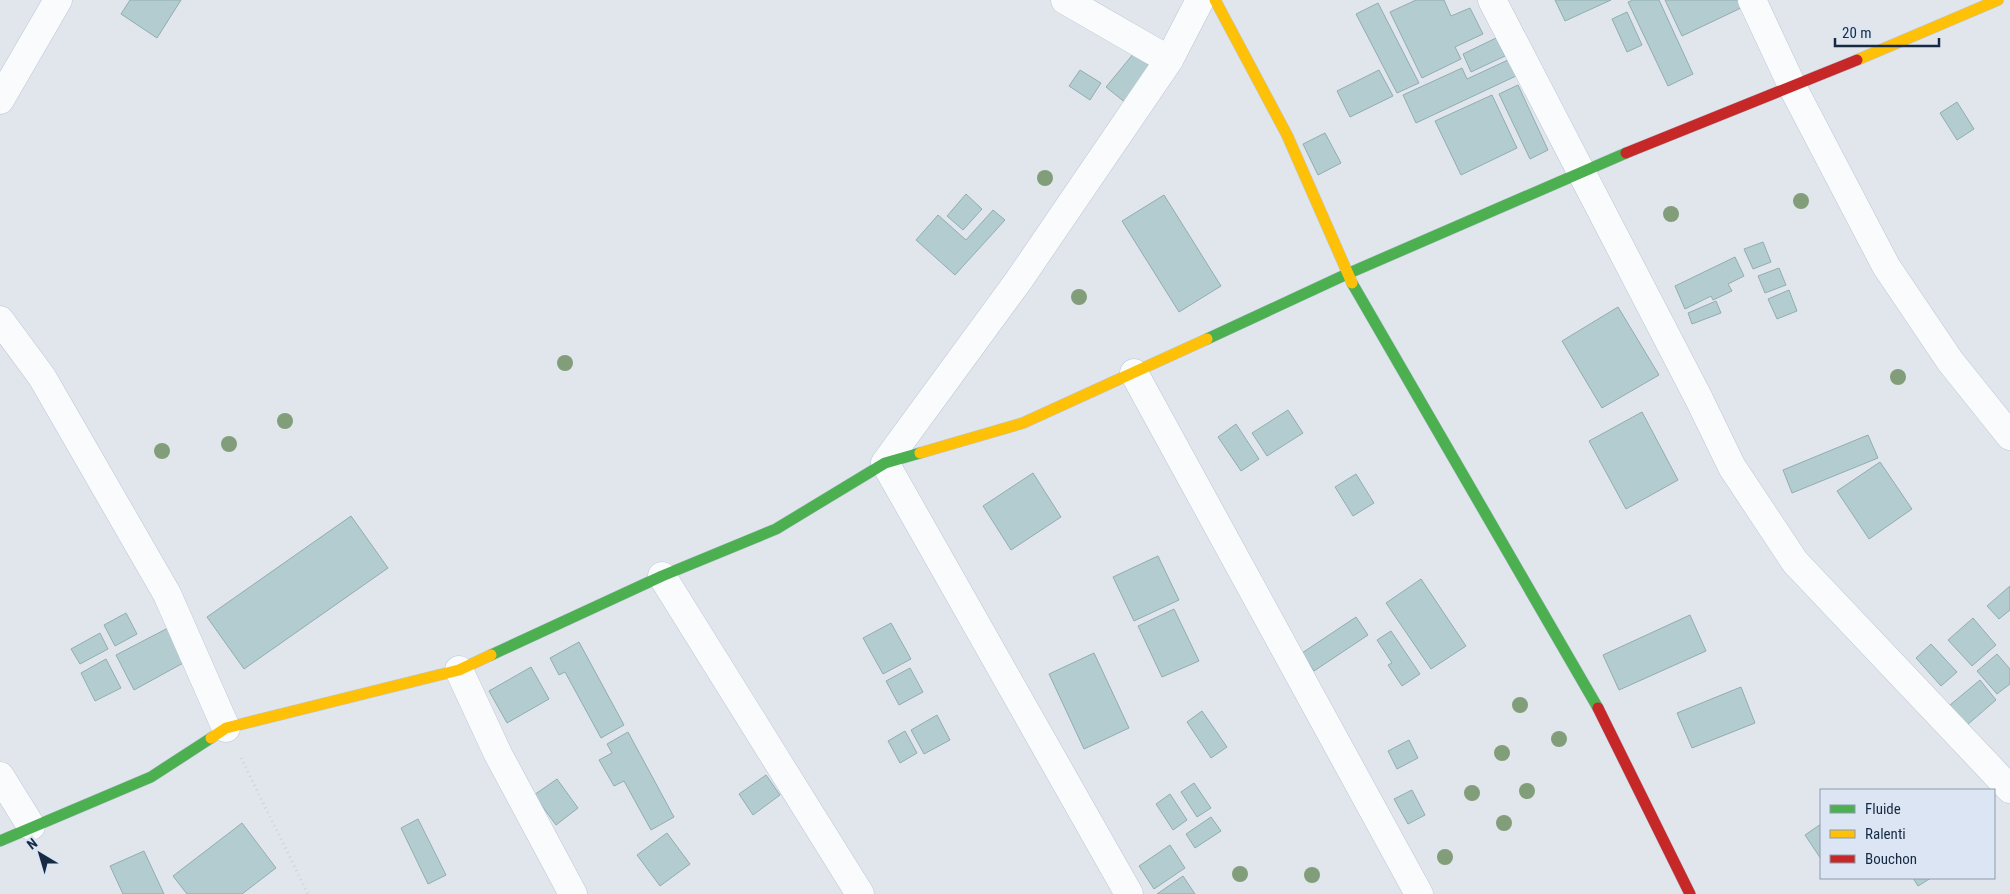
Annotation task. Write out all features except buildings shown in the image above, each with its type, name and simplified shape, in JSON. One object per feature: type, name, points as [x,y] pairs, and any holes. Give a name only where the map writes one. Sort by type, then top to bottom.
[{"type":"street","points":[[0,100],[58,0]]},
{"type":"street","points":[[1065,0],[1168,60]]},
{"type":"street","points":[[885,463],[1019,280],[1168,60],[1200,0]]},
{"type":"street","points":[[1215,0],[1287,135],[1347,274],[1594,699],[1690,894]]},
{"type":"street","points":[[1492,0],[1732,467],[1795,562],[2010,789]]},
{"type":"street","points":[[1752,0],[1793,88],[1886,266],[1950,360],[2010,436]]},
{"type":"street","points":[[0,841],[31,826],[151,777],[226,728],[459,670],[662,576],[776,528],[885,463],[1023,423],[1347,274],[1581,171],[1793,88],[1998,0]]},
{"type":"street","points":[[0,320],[42,377],[167,594],[226,728]]},
{"type":"street","points":[[1134,373],[1419,894]]},
{"type":"street","points":[[885,463],[1129,894]]},
{"type":"street","points":[[662,576],[860,894]]},
{"type":"street","points":[[459,670],[498,754],[573,894]]},
{"type":"street","points":[[0,776],[31,826]]},
{"type":"path","points":[[226,728],[308,894]]},
{"type":"traffic: fast","points":[[1207,339],[1347,274],[1626,153]]},
{"type":"traffic: fast","points":[[1352,283],[1598,708]]},
{"type":"traffic: fast","points":[[491,655],[662,576],[776,529],[885,463],[920,453]]},
{"type":"traffic: fast","points":[[0,841],[151,777],[211,738]]},
{"type":"traffic: slow","points":[[1215,0],[1287,135],[1352,283]]},
{"type":"traffic: slow","points":[[1857,60],[1998,0]]},
{"type":"traffic: slow","points":[[920,453],[1023,423],[1207,339]]},
{"type":"traffic: slow","points":[[211,738],[226,728],[459,670],[491,655]]},
{"type":"traffic: jam","points":[[1626,153],[1857,60]]},
{"type":"traffic: jam","points":[[1598,708],[1690,894]]}]
